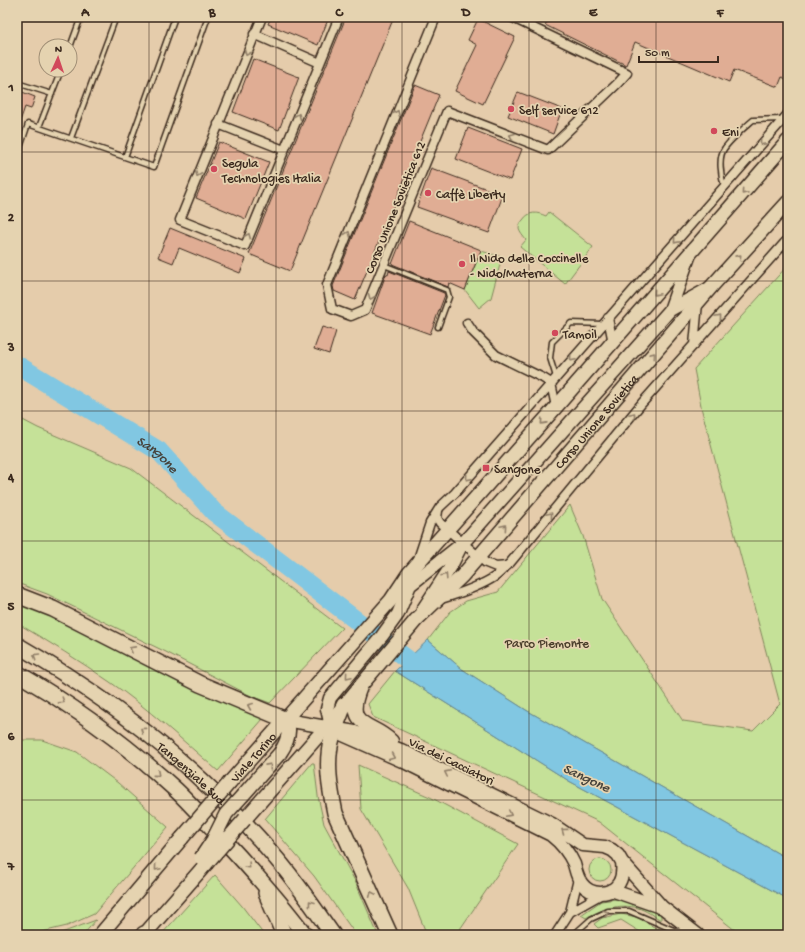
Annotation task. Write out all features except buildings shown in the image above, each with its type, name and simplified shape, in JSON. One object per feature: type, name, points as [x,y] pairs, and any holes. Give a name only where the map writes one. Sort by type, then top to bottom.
[{"type":"highway","points":[[17,595],[53,609],[200,684],[286,720]]},
{"type":"highway","name":"Tangenziale Sud","points":[[17,645],[103,700],[147,733],[191,771],[253,833],[281,864],[333,935]]},
{"type":"highway","name":"Tangenziale Sud","points":[[17,673],[66,704],[133,753],[176,791],[261,879],[285,908],[304,935]]},
{"type":"highway","points":[[344,705],[331,729],[329,756],[331,795],[335,813],[390,935]]},
{"type":"highway","points":[[261,879],[284,935]]},
{"type":"main road","points":[[388,604],[409,573],[613,343],[788,141]]},
{"type":"main road","name":"Corso Unione Sovietica","points":[[363,682],[413,624],[462,576],[712,286],[788,202]]},
{"type":"main road","name":"Viale Torino","points":[[100,934],[230,782],[388,604]]},
{"type":"main road","points":[[344,705],[363,682]]},
{"type":"main road","points":[[144,935],[191,882],[204,861],[226,814],[280,753],[287,740],[288,728],[286,720]]},
{"type":"main road","points":[[204,861],[255,808],[308,748],[331,729]]},
{"type":"street","points":[[262,17],[180,220],[245,246],[339,17]]},
{"type":"street","name":"Corso Unione Sovietica 612","points":[[436,17],[327,285],[332,309],[351,316],[365,310],[447,111],[548,150],[627,73],[511,17]]},
{"type":"street","points":[[254,34],[320,63]]},
{"type":"street","points":[[416,565],[426,531],[438,510],[455,493],[786,116]]},
{"type":"street","points":[[218,124],[284,150]]},
{"type":"street","name":"Corso Unione Sovietica","points":[[436,600],[454,596],[488,580],[507,566],[642,403],[788,238]]},
{"type":"street","points":[[670,310],[691,253]]},
{"type":"street","points":[[670,310],[712,286]]},
{"type":"street","points":[[694,345],[698,303]]},
{"type":"street","name":"Corso Unione Sovietica","points":[[463,543],[670,310]]},
{"type":"street","points":[[606,321],[613,343]]},
{"type":"street","points":[[467,323],[473,332],[496,356],[543,378],[554,380]]},
{"type":"street","points":[[554,380],[556,407]]},
{"type":"street","points":[[438,510],[437,518],[440,523],[478,557],[491,565],[501,567],[507,566]]},
{"type":"street","points":[[388,604],[463,543]]},
{"type":"street","points":[[413,624],[450,568],[463,543]]},
{"type":"street","points":[[331,729],[327,709],[330,698],[398,614],[410,586]]},
{"type":"street","points":[[363,682],[356,702],[358,718],[365,725],[387,736],[401,750]]},
{"type":"street","name":"Via dei Cacciatori","points":[[286,720],[361,734],[401,750],[552,824],[577,842],[588,846],[605,847],[612,850],[618,855],[622,862],[662,907],[695,932]]},
{"type":"street","name":"Via dei Cacciatori","points":[[331,729],[402,761],[556,838],[573,861],[577,876],[582,885],[588,890],[596,893],[608,891],[662,907]]},
{"type":"street","points":[[554,935],[570,912],[577,876],[577,865],[580,858],[584,852],[598,846]]},
{"type":"street","points":[[570,912],[618,885],[622,878],[622,862]]},
{"type":"lane","points":[[73,38],[81,17]]},
{"type":"lane","points":[[71,138],[116,17]]},
{"type":"lane","points":[[125,157],[175,17]]},
{"type":"lane","points":[[17,156],[19,141],[28,124],[154,166],[208,17]]},
{"type":"lane","points":[[39,127],[58,78]]},
{"type":"lane","points":[[17,83],[52,94]]},
{"type":"lane","points":[[724,186],[721,178],[720,166],[723,150],[753,120],[786,116]]},
{"type":"lane","points":[[384,265],[447,290],[449,297],[438,327]]},
{"type":"lane","points":[[554,380],[550,358],[552,342],[571,323],[606,321]]},
{"type":"lane","points":[[573,935],[591,919],[608,911],[630,911],[676,931],[695,932]]},
{"type":"green space","points":[[549,212],[593,247],[565,284],[520,247],[526,240],[519,229],[525,217],[533,213],[546,216]]},
{"type":"green space","points":[[481,251],[502,257],[491,298],[479,308],[465,290]]},
{"type":"green space","name":"Parco Piemonte","points":[[788,265],[788,859],[526,710],[462,669],[428,640],[450,612],[466,601],[498,592],[570,505],[583,536],[602,599],[683,721],[753,731],[780,704],[702,411],[694,369]]},
{"type":"green space","points":[[17,417],[38,428],[131,468],[342,628],[270,703],[251,696],[166,652],[47,594],[17,583]]},
{"type":"green space","points":[[17,601],[68,622],[188,686],[263,719],[218,771],[124,692],[53,644],[17,623]]},
{"type":"green space","points":[[395,671],[569,781],[788,899],[788,935],[741,935],[599,822],[373,717],[368,704]]},
{"type":"green space","points":[[17,740],[42,740],[77,752],[118,783],[168,827],[94,914],[67,926],[38,933],[17,930]]},
{"type":"green space","points":[[312,763],[314,763],[318,796],[324,824],[355,881],[378,935],[356,935],[314,876],[265,819]]},
{"type":"green space","points":[[358,765],[432,798],[518,844],[456,935],[427,935],[408,888],[361,809]]},
{"type":"green space","points":[[596,859],[604,859],[611,866],[611,874],[604,881],[596,881],[589,874],[589,866]]},
{"type":"green space","points":[[215,875],[242,906],[264,935],[161,935]]},
{"type":"green space","points":[[624,898],[639,902],[661,914],[661,920],[641,909],[624,906],[604,910],[586,918],[581,915],[601,901]]},
{"type":"green space","points":[[621,914],[637,917],[654,927],[673,935],[645,935],[621,920],[598,928],[594,924],[602,918]]},
{"type":"green space","points":[[96,920],[83,935],[56,935]]},
{"type":"water","points":[[428,640],[462,669],[526,710],[788,859],[788,899],[569,781],[395,671]]},
{"type":"waterway","name":"Sangone","points":[[17,365],[159,451],[214,512],[428,675]]},
{"type":"place","name":"Self service 612","points":[[511,109]]},
{"type":"place","name":"Eni","points":[[714,131]]},
{"type":"place","name":"Segula Technologies Italia","points":[[214,169]]},
{"type":"place","name":"Caffè Liberty","points":[[428,193]]},
{"type":"place","name":"Il Nido delle Coccinelle - Nido/Materna","points":[[462,264]]},
{"type":"place","name":"Tamoil","points":[[555,333]]},
{"type":"place","name":"Sangone","points":[[486,468]]}]
